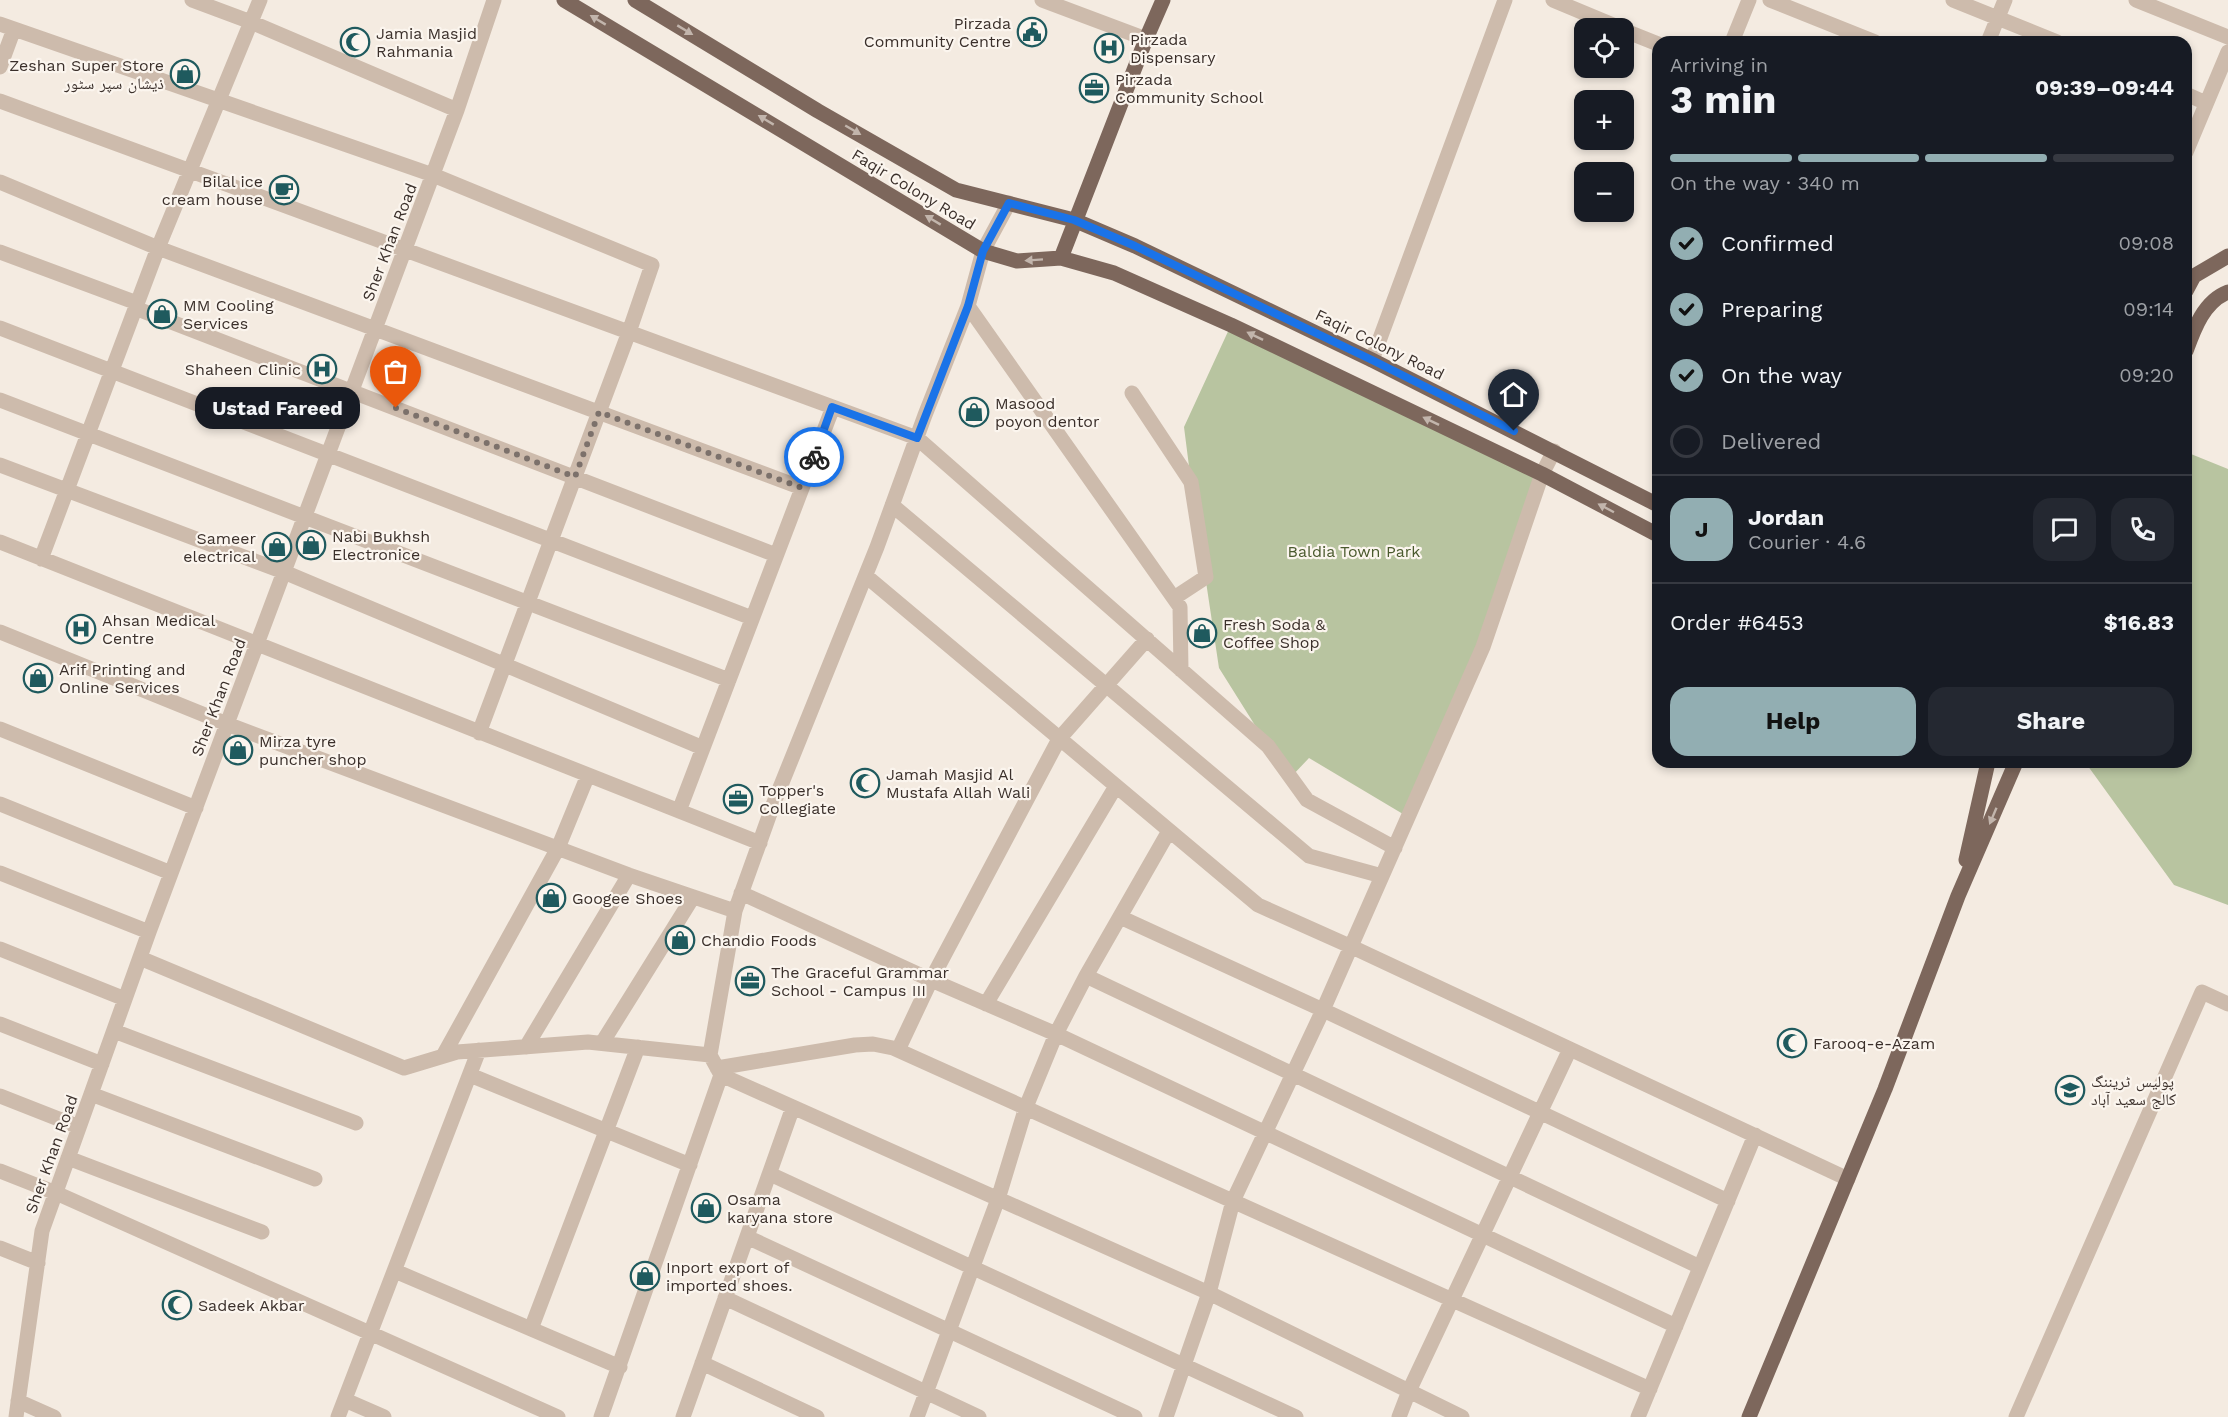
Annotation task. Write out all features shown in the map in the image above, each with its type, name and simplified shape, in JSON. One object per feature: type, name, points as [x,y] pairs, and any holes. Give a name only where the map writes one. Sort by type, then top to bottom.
[{"type":"main road","name":"Faqir Colony Road","points":[[564,0],[983,251],[1017,261],[1061,258],[1114,273],[1231,325],[1542,474],[1652,532]]},
{"type":"main road","name":"Faqir Colony Road","points":[[635,0],[818,111],[956,190],[1074,220],[1135,246],[1372,360],[1652,502]]},
{"type":"main road","points":[[1061,258],[1074,220],[1163,0]]},
{"type":"main road","points":[[2192,272],[2228,256]]},
{"type":"main road","points":[[2192,336],[2197,323],[2210,305],[2228,292]]},
{"type":"main road","points":[[1958,896],[1987,768]]},
{"type":"main road","points":[[1749,1417],[1885,1089],[1958,896],[2013,768]]},
{"type":"street","points":[[192,0],[251,22],[457,110]]},
{"type":"street","points":[[41,559],[158,248],[260,0]]},
{"type":"street","name":"Sher Khan Road","points":[[16,1417],[42,1231],[149,932],[457,110],[494,0]]},
{"type":"street","points":[[1042,0],[1059,4],[1146,39]]},
{"type":"street","points":[[1372,360],[1505,0]]},
{"type":"street","points":[[1553,0],[1596,18]]},
{"type":"street","points":[[1734,36],[1749,0]]},
{"type":"street","points":[[1770,0],[1860,36]]},
{"type":"street","points":[[1953,0],[2042,36]]},
{"type":"street","points":[[1990,36],[2006,0]]},
{"type":"street","points":[[2136,0],[2228,37]]},
{"type":"street","points":[[0,67],[7,26],[433,175],[652,265],[479,732]]},
{"type":"street","points":[[1634,34],[1652,42]]},
{"type":"street","points":[[2192,137],[2228,52]]},
{"type":"street","points":[[2192,97],[2206,103]]},
{"type":"street","points":[[0,101],[917,438],[1268,746],[1307,800],[1395,848]]},
{"type":"street","points":[[0,182],[158,248],[802,488]]},
{"type":"street","points":[[601,1417],[690,1165],[716,1066],[735,911],[741,893],[773,805],[866,576],[968,306],[983,251],[1009,203]]},
{"type":"street","points":[[0,252],[776,555]]},
{"type":"street","points":[[968,306],[1180,606],[1181,670]]},
{"type":"street","points":[[0,328],[752,618]]},
{"type":"street","points":[[1132,393],[1191,482],[1206,577],[1174,598]]},
{"type":"street","points":[[0,400],[729,680]]},
{"type":"street","points":[[679,811],[832,407]]},
{"type":"street","points":[[1166,1417],[1209,1293],[1233,1201],[1352,946],[1483,647],[1542,474],[1554,451]]},
{"type":"street","points":[[0,465],[284,572],[703,748]]},
{"type":"street","points":[[892,505],[1309,856],[1383,876]]},
{"type":"street","points":[[0,542],[760,843]]},
{"type":"street","points":[[866,576],[1257,905],[1352,946],[1848,1179]]},
{"type":"street","points":[[0,632],[227,723],[628,874],[735,911]]},
{"type":"street","points":[[898,1050],[932,980],[1059,739],[1146,639]]},
{"type":"street","points":[[0,729],[196,808]]},
{"type":"street","points":[[443,1056],[558,848],[588,775]]},
{"type":"street","points":[[986,1004],[1116,786]]},
{"type":"street","points":[[0,804],[171,873]]},
{"type":"street","points":[[917,1417],[998,1199],[1026,1107],[1056,1034],[1086,976],[1169,831]]},
{"type":"street","points":[[0,873],[149,932]]},
{"type":"street","points":[[526,1047],[628,874]]},
{"type":"street","points":[[741,893],[1056,1034],[1676,1326]]},
{"type":"street","points":[[603,1043],[693,897]]},
{"type":"street","points":[[1120,917],[1728,1201]]},
{"type":"street","points":[[0,949],[125,999]]},
{"type":"street","points":[[140,958],[404,1068],[457,1052],[588,1042],[638,1047],[716,1066],[793,1107],[1209,1293],[1462,1417]]},
{"type":"street","points":[[1086,976],[1700,1267]]},
{"type":"street","points":[[2016,1417],[2202,992],[2228,1004]]},
{"type":"street","points":[[0,1024],[102,1064]]},
{"type":"street","points":[[114,1031],[356,1123]]},
{"type":"street","points":[[716,1066],[873,1044],[898,1050],[1650,1389]]},
{"type":"street","points":[[531,1329],[638,1047]]},
{"type":"street","points":[[1399,1417],[1409,1391],[1570,1049]]},
{"type":"street","points":[[338,1417],[479,1050]]},
{"type":"street","points":[[470,1075],[690,1165]]},
{"type":"street","points":[[91,1094],[315,1179]]},
{"type":"street","points":[[0,1096],[80,1127]]},
{"type":"street","points":[[683,1417],[793,1107]]},
{"type":"street","points":[[1638,1417],[1755,1135]]},
{"type":"street","points":[[68,1158],[262,1232]]},
{"type":"street","points":[[0,1171],[56,1193],[558,1417]]},
{"type":"street","points":[[770,1174],[1296,1417]]},
{"type":"street","points":[[747,1237],[1136,1417]]},
{"type":"street","points":[[0,1248],[38,1263]]},
{"type":"street","points":[[395,1271],[620,1366]]},
{"type":"street","points":[[725,1298],[979,1417]]},
{"type":"street","points":[[702,1363],[817,1417]]},
{"type":"street","points":[[345,1400],[384,1417]]},
{"type":"street","points":[[18,1401],[54,1417]]},
{"type":"green space","name":"Baldia Town Park","points":[[1231,325],[1542,474],[1483,647],[1408,817],[1309,758],[1291,777],[1268,746],[1219,668],[1184,427]]},
{"type":"green space","points":[[2192,454],[2228,469],[2228,905],[2174,885],[2089,768],[2192,768]]},
{"type":"way so far","points":[[396,408],[575,477],[599,412],[802,488],[814,457]]},
{"type":"place","name":"Pirzada Community Centre","points":[[1032,32]]},
{"type":"place","name":"Jamia Masjid Rahmania","points":[[355,42]]},
{"type":"place","name":"Pirzada Dispensary","points":[[1109,48]]},
{"type":"place","name":"Zeshan Super Store ذیشان سپر سٹور","points":[[185,74]]},
{"type":"place","name":"Pirzada Community School","points":[[1094,88]]},
{"type":"place","name":"Bilal ice cream house","points":[[284,190]]},
{"type":"place","name":"MM Cooling Services","points":[[162,314]]},
{"type":"place","name":"Shaheen Clinic","points":[[322,369]]},
{"type":"place","name":"Ustad Fareed","points":[[396,408]]},
{"type":"place","name":"Masood poyon dentor","points":[[974,412]]},
{"type":"place","name":"Nabi Bukhsh Electronice","points":[[311,545]]},
{"type":"place","name":"Sameer electrical","points":[[277,547]]},
{"type":"place","name":"Ahsan Medical Centre","points":[[81,629]]},
{"type":"place","name":"Fresh Soda & Coffee Shop","points":[[1202,633]]},
{"type":"place","name":"Arif Printing and Online Services","points":[[38,678]]},
{"type":"place","name":"Mirza tyre puncher shop","points":[[238,750]]},
{"type":"place","name":"Jamah Masjid Al Mustafa Allah Wali","points":[[865,783]]},
{"type":"place","name":"Topper's Collegiate","points":[[738,799]]},
{"type":"place","name":"Googee Shoes","points":[[551,898]]},
{"type":"place","name":"Chandio Foods","points":[[680,940]]},
{"type":"place","name":"The Graceful Grammar School - Campus III","points":[[750,981]]},
{"type":"place","name":"Farooq-e-Azam","points":[[1792,1043]]},
{"type":"place","name":"پولیس ٹریننگ کالج سعید آباد","points":[[2070,1090]]},
{"type":"place","name":"Osama karyana store","points":[[706,1208]]},
{"type":"place","name":"Inport export of imported shoes.","points":[[645,1276]]},
{"type":"place","name":"Sadeek Akbar","points":[[177,1305]]},
{"type":"route","points":[[814,457],[832,407],[917,438],[968,306],[983,251],[1009,203],[1074,220],[1135,246],[1514,431]]}]
